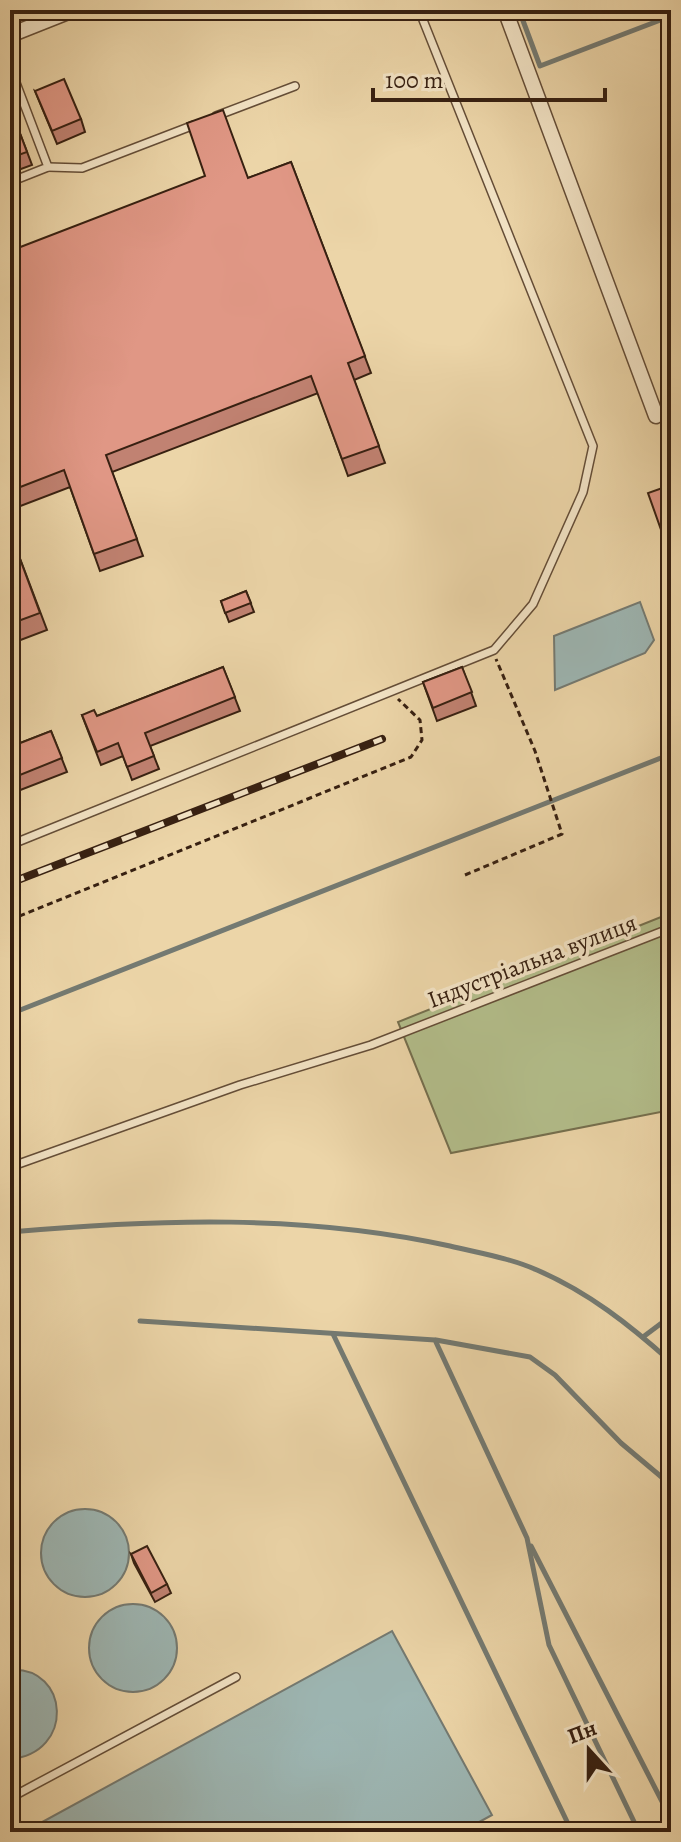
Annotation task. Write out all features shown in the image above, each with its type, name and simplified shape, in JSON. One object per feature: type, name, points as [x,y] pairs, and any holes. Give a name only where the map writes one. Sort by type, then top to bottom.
[{"type":"street","points":[[10,35],[73,10]]},
{"type":"street","points":[[505,10],[656,416]]},
{"type":"lane","points":[[10,845],[392,694],[494,650],[533,604],[583,492],[593,446],[419,10]]},
{"type":"lane","points":[[10,67],[48,167]]},
{"type":"lane","points":[[10,182],[48,167],[82,168],[295,86]]},
{"type":"lane","name":"Індустріальна вулиця","points":[[10,1167],[211,1095],[407,1030],[671,928]]},
{"type":"lane","points":[[10,1798],[236,1677]]},
{"type":"path","points":[[465,875],[562,834],[535,751],[496,662],[494,650]]},
{"type":"path","points":[[10,920],[411,757],[422,740],[420,720],[392,694]]},
{"type":"green space","points":[[671,913],[671,1110],[451,1153],[398,1022]]},
{"type":"water","points":[[640,602],[654,640],[645,653],[555,690],[554,636]]},
{"type":"water","points":[[85,1509],[110,1516],[122,1528],[129,1553],[122,1578],[110,1590],[85,1597],[60,1590],[48,1578],[41,1553],[48,1528],[60,1516]]},
{"type":"water","points":[[133,1604],[158,1611],[170,1623],[177,1648],[170,1673],[158,1685],[133,1692],[108,1685],[96,1673],[89,1648],[96,1623],[108,1611]]},
{"type":"water","points":[[392,1631],[492,1815],[461,1832],[24,1832]]},
{"type":"water","points":[[10,1670],[30,1672],[44,1682],[54,1695],[57,1711],[54,1728],[46,1742],[31,1754],[10,1759]]},
{"type":"building","points":[[64,79],[81,119],[52,131],[35,91]]},
{"type":"building","points":[[10,107],[27,152],[10,158]]},
{"type":"building","points":[[223,110],[248,178],[291,162],[365,356],[348,363],[379,446],[342,459],[311,376],[106,455],[137,539],[94,554],[64,470],[10,491],[10,251],[205,176],[187,123]]},
{"type":"building","points":[[671,485],[671,558],[648,493]]},
{"type":"building","points":[[10,532],[40,613],[10,624]]},
{"type":"building","points":[[246,591],[251,603],[225,613],[221,601]]},
{"type":"building","points":[[223,667],[235,697],[145,733],[154,756],[127,767],[118,743],[97,752],[82,715],[94,710],[97,716]]},
{"type":"building","points":[[462,667],[472,692],[433,708],[423,682]]},
{"type":"building","points":[[51,731],[62,758],[10,779],[10,747]]},
{"type":"building","points":[[147,1546],[167,1584],[151,1593],[131,1554]]},
{"type":"waterway","points":[[519,10],[540,66],[671,16]]},
{"type":"waterway","points":[[10,1014],[671,754]]},
{"type":"waterway","points":[[10,1232],[120,1224],[231,1222],[341,1228],[450,1246],[516,1262],[574,1288],[608,1310],[671,1362]]},
{"type":"waterway","points":[[643,1337],[671,1316]]},
{"type":"waterway","points":[[140,1321],[435,1340],[527,1538],[549,1645],[639,1832]]},
{"type":"waterway","points":[[333,1334],[572,1832]]},
{"type":"waterway","points":[[436,1340],[530,1357],[555,1375],[621,1443],[671,1485]]},
{"type":"waterway","points":[[531,1546],[671,1819]]},
{"type":"railway","points":[[10,883],[382,739]]}]
